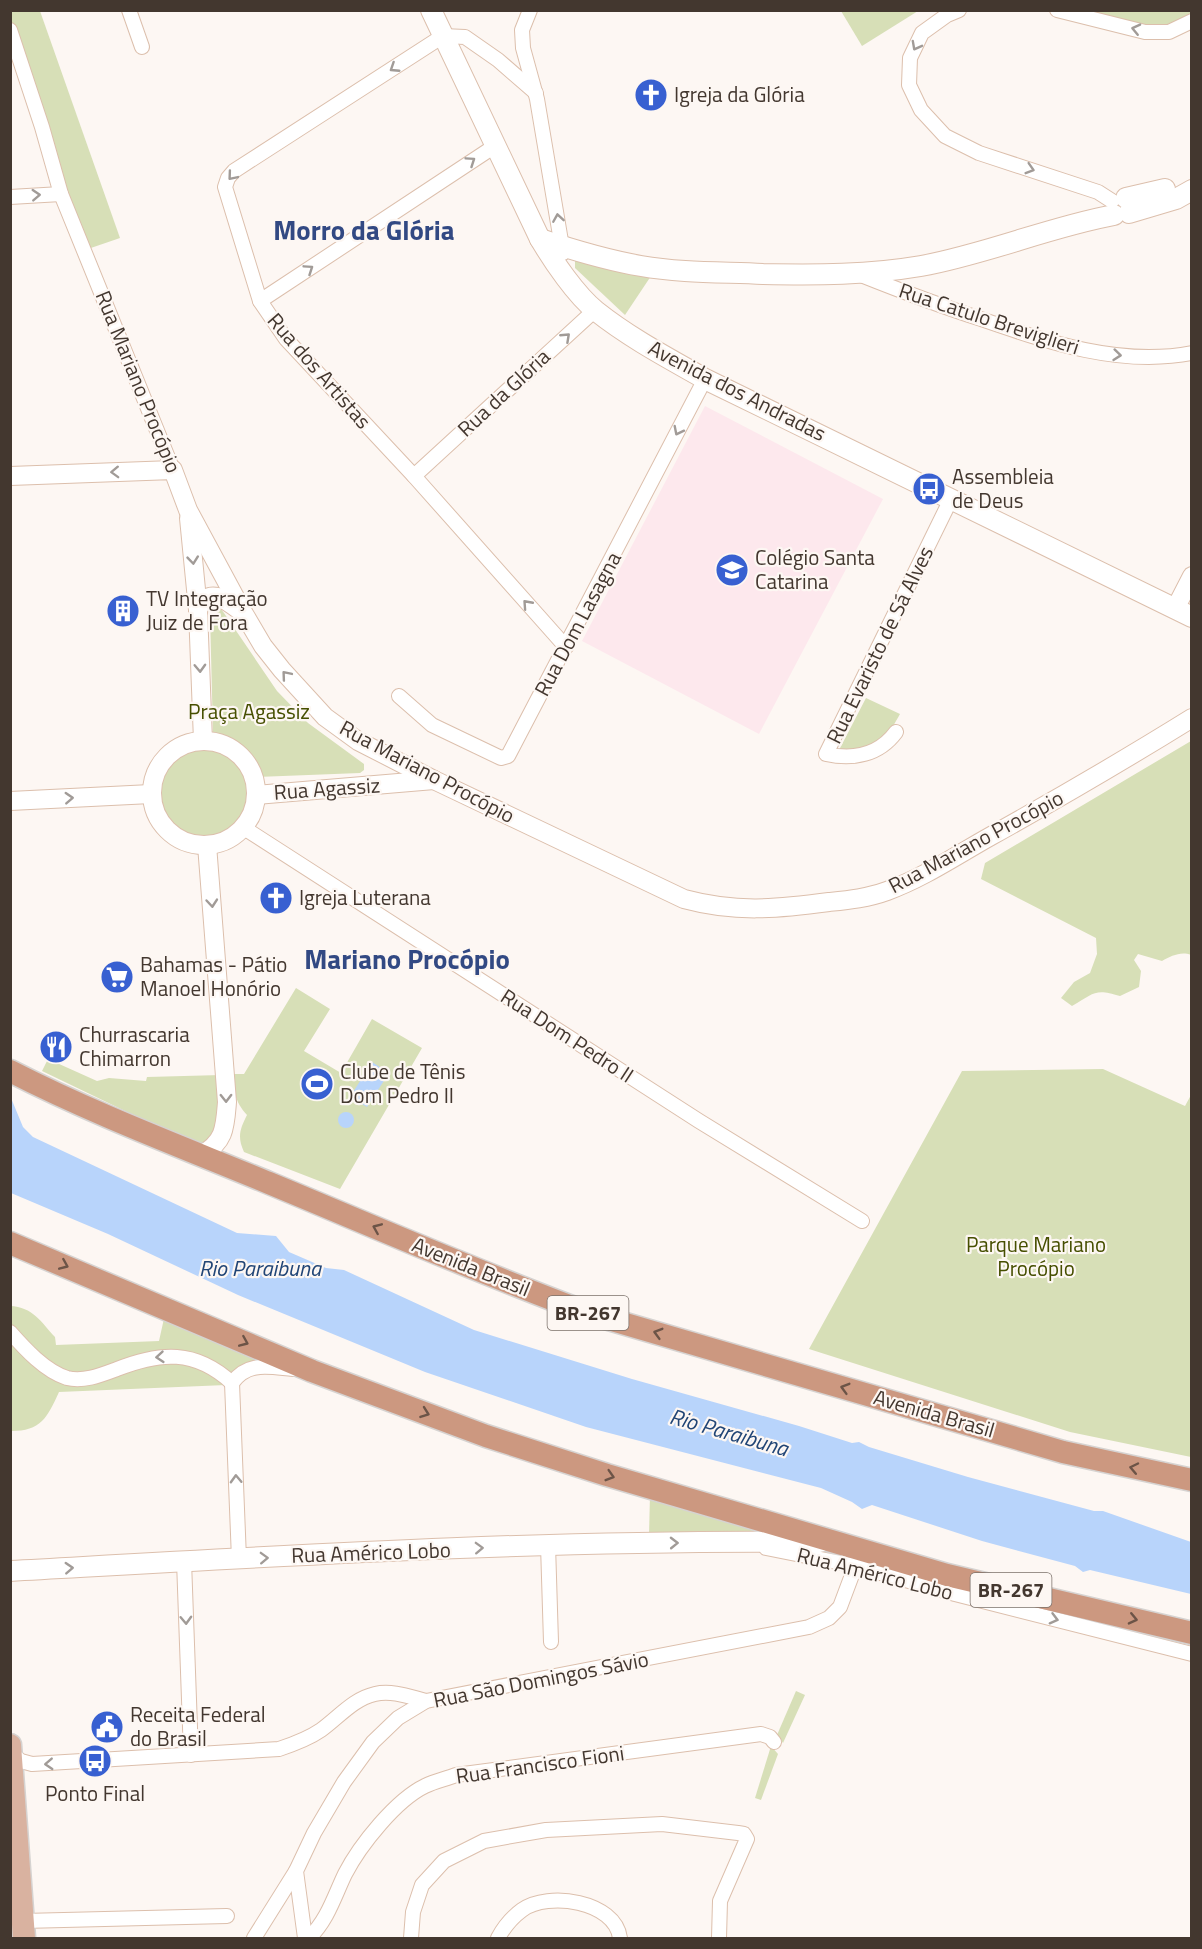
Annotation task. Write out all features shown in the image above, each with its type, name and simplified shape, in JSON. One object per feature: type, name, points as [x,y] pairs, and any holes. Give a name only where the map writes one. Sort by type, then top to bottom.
[{"type":"highway","name":"Avenida Brasil","points":[[10,1071],[52,1093],[521,1288],[588,1312],[1063,1452],[1191,1480]]},
{"type":"highway","name":"BR-267","points":[[10,1243],[312,1371],[486,1436],[832,1543],[858,1558],[947,1575],[1191,1633]]},
{"type":"main road","name":"Avenida dos Andradas","points":[[431,10],[540,239],[573,286],[595,310],[654,351],[705,379],[1183,613]]},
{"type":"main road","points":[[540,239],[640,266],[675,270],[861,275],[976,253],[1191,183]]},
{"type":"main road","points":[[1118,206],[1176,199],[1191,190]]},
{"type":"main road","name":"Rua Américo Lobo","points":[[10,1571],[548,1545],[732,1541],[832,1543]]},
{"type":"main road","points":[[11,1749],[23,1930]]},
{"type":"street","points":[[129,10],[142,47]]},
{"type":"street","points":[[530,10],[522,30],[522,48],[536,93],[566,276]]},
{"type":"street","points":[[959,10],[947,15],[922,33],[910,58],[909,86],[921,111],[945,136],[979,153],[1088,189],[1118,206]]},
{"type":"street","points":[[1057,10],[1145,32],[1169,32],[1191,21]]},
{"type":"street","name":"Rua Mariano Procópio","points":[[10,30],[61,194],[188,510],[263,646],[325,717],[358,741],[434,780],[684,899],[742,910],[860,898],[897,886],[1117,765],[1191,718]]},
{"type":"street","points":[[443,36],[465,37],[498,60],[536,93]]},
{"type":"street","name":"Rua dos Artistas","points":[[443,36],[234,171],[225,187],[226,197],[260,301],[286,339],[414,476],[566,647]]},
{"type":"street","points":[[260,301],[495,146]]},
{"type":"street","points":[[10,196],[61,194]]},
{"type":"street","name":"Rua Catulo Breviglieri","points":[[861,275],[905,293],[1043,340],[1094,352],[1139,357],[1191,353]]},
{"type":"street","name":"Rua da Glória","points":[[414,476],[595,310]]},
{"type":"street","name":"Rua Dom Lasagna","points":[[399,696],[432,725],[501,758],[508,756],[705,379]]},
{"type":"street","points":[[10,476],[173,470]]},
{"type":"street","name":"Rua Evaristo de Sá Alves","points":[[896,732],[889,741],[865,754],[837,756],[826,754],[951,499]]},
{"type":"street","points":[[188,510],[198,610],[203,741]]},
{"type":"street","points":[[1183,613],[1191,576]]},
{"type":"street","points":[[198,610],[204,600],[214,596],[225,599],[243,612]]},
{"type":"street","points":[[203,741],[221,744],[238,753],[250,767],[256,785],[253,812],[244,828],[223,841],[207,845],[193,844],[169,831],[159,820],[152,794],[156,771],[162,761],[180,746],[203,741]]},
{"type":"street","points":[[358,741],[376,758],[379,767],[378,774],[366,786]]},
{"type":"street","name":"Rua Agassiz","points":[[256,795],[434,780]]},
{"type":"street","points":[[10,801],[152,794]]},
{"type":"street","name":"Rua Dom Pedro II","points":[[244,828],[699,1121],[862,1221]]},
{"type":"street","points":[[201,1155],[210,1150],[222,1136],[227,1102],[207,845]]},
{"type":"street","points":[[10,1332],[38,1360],[66,1377],[81,1379],[97,1377],[140,1360],[160,1356],[186,1357],[209,1365],[232,1383]]},
{"type":"street","points":[[239,1559],[232,1383],[238,1374],[247,1369],[260,1367],[312,1371]]},
{"type":"street","name":"Rua Américo Lobo","points":[[732,1541],[858,1558],[966,1597],[1191,1654]]},
{"type":"street","points":[[548,1545],[551,1642]]},
{"type":"street","name":"Rua São Domingos Sávio","points":[[254,1938],[296,1871],[314,1833],[344,1782],[373,1742],[398,1718],[426,1701],[809,1628],[829,1618],[840,1607],[858,1558]]},
{"type":"street","points":[[184,1561],[191,1755]]},
{"type":"street","points":[[11,1749],[21,1761],[32,1764],[279,1749],[300,1742],[322,1729],[353,1703],[376,1694],[396,1693],[426,1701]]},
{"type":"street","name":"Rua Francisco Fioni","points":[[307,1938],[320,1928],[346,1873],[362,1848],[397,1805],[426,1786],[456,1775],[761,1734],[770,1737],[774,1742]]},
{"type":"street","points":[[411,1938],[413,1912],[422,1885],[444,1861],[484,1841],[546,1830],[662,1824],[744,1834],[747,1839],[747,1844],[720,1901],[719,1938]]},
{"type":"street","points":[[296,1871],[307,1938]]},
{"type":"street","points":[[498,1938],[505,1925],[523,1909],[549,1901],[577,1901],[593,1908],[610,1919],[620,1938]]},
{"type":"street","points":[[23,1930],[227,1916]]},
{"type":"shaded area","name":"Colégio Santa Catarina","points":[[705,406],[883,499],[759,734],[582,641]]},
{"type":"green space","points":[[1191,10],[1192,15],[1168,26],[1147,26],[1080,11]]},
{"type":"green space","points":[[10,11],[40,11],[120,238],[85,250],[11,30]]},
{"type":"green space","points":[[841,11],[918,11],[862,46]]},
{"type":"green space","points":[[578,259],[653,273],[625,315],[575,268],[575,261]]},
{"type":"green space","name":"Praça Agassiz","points":[[215,609],[221,609],[277,691],[308,723],[364,764],[364,770],[360,773],[257,777],[250,763],[240,752],[255,784],[256,801],[249,819],[238,833],[224,842],[212,845],[186,845],[166,835],[153,817],[147,796],[149,774],[160,755],[180,741],[210,737],[213,734],[210,614]]},
{"type":"green space","points":[[866,698],[900,714],[887,735],[876,745],[838,752]]},
{"type":"green space","points":[[1191,741],[1191,955],[1180,954],[1162,961],[1138,954],[1134,960],[1141,971],[1139,987],[1120,996],[1105,992],[1095,993],[1072,1006],[1061,998],[1074,982],[1090,973],[1097,954],[1096,938],[981,879],[985,863]]},
{"type":"green space","name":"Clube de Tênis Dom Pedro II","points":[[296,988],[330,1009],[304,1051],[341,1073],[372,1019],[422,1048],[340,1189],[244,1152],[241,1142],[241,1129],[247,1115],[236,1096],[232,1074],[244,1074]]},
{"type":"green space","points":[[48,1059],[97,1081],[109,1078],[146,1081],[147,1077],[221,1075],[222,1125],[202,1148],[42,1071]]},
{"type":"green space","name":"Parque Mariano Procópio","points":[[1103,1069],[1185,1106],[1191,1095],[1191,1457],[1070,1432],[809,1349],[962,1071]]},
{"type":"green space","points":[[10,1306],[25,1309],[36,1316],[55,1337],[56,1345],[159,1341],[165,1314],[303,1368],[260,1365],[232,1380],[186,1356],[96,1376],[67,1376],[11,1329]]},
{"type":"green space","points":[[10,1334],[66,1379],[141,1361],[186,1359],[226,1385],[59,1392],[51,1409],[36,1426],[11,1431]]},
{"type":"green space","points":[[650,1495],[775,1532],[649,1536]]},
{"type":"green space","points":[[796,1691],[805,1695],[783,1743],[777,1735]]},
{"type":"green space","points":[[771,1746],[778,1754],[761,1800],[755,1798]]},
{"type":"water","points":[[372,1062],[389,1073],[367,1107],[350,1097]]},
{"type":"water","name":"Rio Paraibuna","points":[[11,1098],[23,1127],[33,1137],[237,1233],[276,1236],[289,1252],[326,1268],[344,1270],[474,1330],[852,1443],[859,1442],[968,1477],[1094,1511],[1103,1511],[1191,1542],[1191,1594],[1090,1570],[1083,1572],[1075,1566],[982,1541],[872,1505],[862,1509],[821,1488],[586,1427],[425,1372],[238,1295],[108,1234],[11,1193]]},
{"type":"water","points":[[343,1112],[349,1112],[354,1120],[352,1126],[343,1128],[338,1123],[338,1117]]},
{"type":"place","name":"Igreja da Glória","points":[[651,95]]},
{"type":"place","name":"Assembleia de Deus","points":[[929,489]]},
{"type":"place","name":"Colégio Santa Catarina","points":[[732,570]]},
{"type":"place","name":"TV Integração Juiz de Fora","points":[[123,611]]},
{"type":"place","name":"Igreja Luterana","points":[[276,898]]},
{"type":"place","name":"Bahamas - Pátio Manoel Honório","points":[[117,977]]},
{"type":"place","name":"Churrascaria Chimarron","points":[[56,1047]]},
{"type":"place","name":"Clube de Tênis Dom Pedro II","points":[[317,1084]]},
{"type":"place","name":"Receita Federal do Brasil","points":[[107,1727]]},
{"type":"place","name":"Ponto Final","points":[[95,1761]]},
{"type":"district","name":"Morro da Glória","points":[[364,231]]},
{"type":"district","name":"Mariano Procópio","points":[[407,960]]}]
